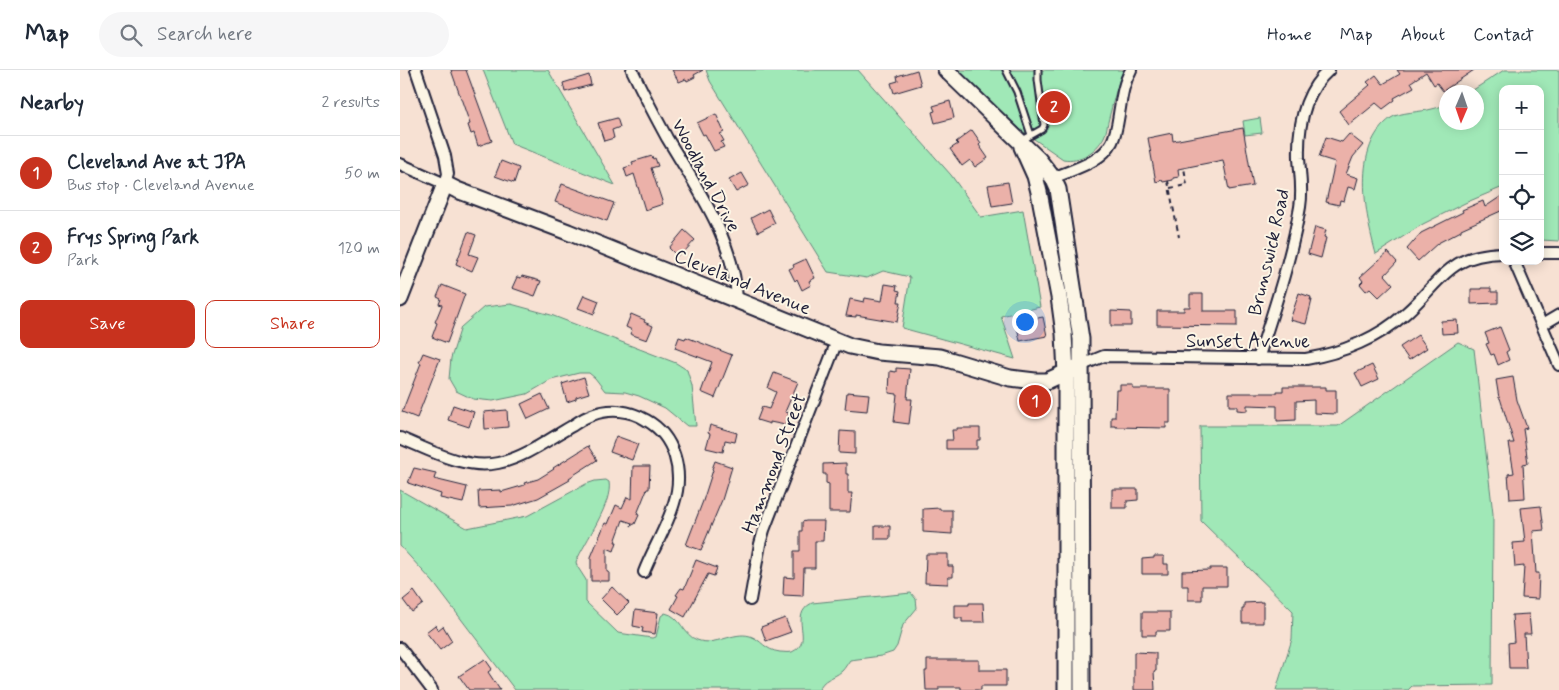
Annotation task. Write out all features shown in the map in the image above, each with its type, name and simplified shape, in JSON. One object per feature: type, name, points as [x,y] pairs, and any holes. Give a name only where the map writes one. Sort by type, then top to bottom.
[{"type":"street","points":[[400,299],[448,174],[445,156],[416,70]]},
{"type":"street","name":"Woodland Drive","points":[[632,70],[666,136],[714,220],[734,267],[738,300]]},
{"type":"street","points":[[946,70],[1025,138],[1058,189],[1081,339],[1082,690]]},
{"type":"street","points":[[1052,178],[1097,159],[1106,151],[1116,131],[1124,86],[1131,70]]},
{"type":"street","name":"Brunswick Road","points":[[1258,359],[1281,284],[1300,207],[1302,188],[1299,144],[1304,110],[1313,88],[1329,70]]},
{"type":"street","points":[[1025,138],[1040,192],[1064,334],[1066,374],[1066,690]]},
{"type":"street","name":"Cleveland Avenue","points":[[400,164],[457,190],[568,232],[856,348],[878,352],[940,357],[1010,378],[1047,381],[1066,374],[1082,365]]},
{"type":"street","name":"Sunset Avenue","points":[[1082,365],[1104,356],[1306,359],[1326,356],[1344,350],[1391,325],[1406,314],[1455,265],[1477,255],[1499,253]]},
{"type":"street","points":[[1544,253],[1559,253]]},
{"type":"street","points":[[1516,265],[1559,365]]},
{"type":"street","points":[[1542,325],[1559,315]]},
{"type":"street","name":"Hammond Street","points":[[750,600],[764,530],[837,341]]},
{"type":"street","points":[[400,438],[461,462],[482,465],[497,464],[522,454],[590,415],[602,411],[616,410],[629,412],[653,423],[669,441],[675,455],[678,470],[678,486],[675,501],[644,572]]},
{"type":"street","points":[[400,648],[432,690]]},
{"type":"lane","points":[[1006,70],[1017,92],[1025,138],[1042,129],[1044,125],[1038,70]]},
{"type":"path","points":[[1170,188],[1187,185],[1184,168]]},
{"type":"path","points":[[1168,181],[1179,237]]},
{"type":"green space","points":[[483,70],[548,70],[615,185],[512,144]]},
{"type":"green space","points":[[706,70],[858,70],[951,175],[981,217],[1023,210],[1040,307],[1001,316],[1015,359],[902,328],[910,277],[883,271],[867,278],[828,272],[710,81]]},
{"type":"green space","points":[[957,70],[1123,70],[1106,133],[1101,142],[1087,155],[1069,160],[1063,159],[1021,130]]},
{"type":"green space","points":[[1504,70],[1559,70],[1559,241],[1544,240],[1544,85],[1499,85],[1499,189],[1423,224],[1376,254],[1368,220],[1364,182],[1370,146],[1378,131],[1395,116],[1439,107],[1439,130],[1484,130],[1484,85],[1481,85]]},
{"type":"green space","points":[[1260,118],[1262,133],[1245,135],[1243,121]]},
{"type":"green space","points":[[511,304],[551,315],[676,363],[687,370],[692,386],[696,426],[687,426],[665,408],[639,396],[625,392],[605,391],[589,373],[579,373],[551,380],[527,394],[493,401],[473,399],[456,391],[449,379],[451,358],[461,327],[484,307]]},
{"type":"green space","points":[[1458,342],[1474,349],[1493,514],[1492,685],[1412,686],[1408,690],[1276,690],[1292,639],[1293,611],[1201,521],[1200,426],[1338,426]]},
{"type":"green space","points":[[606,480],[609,482],[609,491],[603,511],[576,562],[586,580],[586,602],[618,633],[656,637],[661,616],[665,613],[675,618],[692,638],[697,640],[710,642],[744,635],[754,638],[775,651],[792,652],[802,642],[802,615],[805,608],[812,603],[911,593],[916,599],[917,608],[903,625],[897,646],[893,652],[881,656],[850,660],[839,674],[823,683],[819,690],[515,690],[433,582],[400,546],[400,490],[467,528],[527,516],[586,484]]},
{"type":"building","points":[[451,70],[466,70],[492,141],[478,146],[474,133],[471,134],[468,125],[470,124]]},
{"type":"building","points":[[672,70],[703,70],[687,81],[686,79],[679,82]]},
{"type":"building","points":[[917,70],[921,85],[894,93],[891,83],[898,81],[897,76]]},
{"type":"building","points":[[1397,70],[1474,70],[1452,85],[1439,86],[1437,83],[1434,85],[1426,72],[1411,82],[1414,87],[1394,98],[1395,100],[1383,109],[1376,103],[1349,125],[1339,111],[1370,85],[1367,82],[1376,75],[1383,84],[1400,74]]},
{"type":"building","points":[[589,75],[591,85],[565,92],[563,83]]},
{"type":"building","points":[[950,101],[954,118],[935,123],[932,112],[935,111],[933,106]]},
{"type":"building","points":[[716,114],[724,132],[720,134],[724,141],[721,142],[724,147],[714,151],[697,123]]},
{"type":"building","points":[[617,118],[620,127],[612,130],[614,138],[604,141],[598,123]]},
{"type":"building","points":[[1243,128],[1253,186],[1229,190],[1223,160],[1178,169],[1179,177],[1173,178],[1173,180],[1156,182],[1148,138],[1172,133],[1173,141]]},
{"type":"building","points":[[972,130],[988,158],[975,167],[970,160],[962,166],[950,149]]},
{"type":"building","points":[[1349,134],[1363,145],[1353,157],[1346,174],[1358,178],[1355,189],[1348,187],[1344,201],[1340,200],[1339,205],[1326,202],[1335,162],[1319,157],[1326,137],[1342,142]]},
{"type":"building","points":[[652,156],[653,159],[655,158],[658,166],[651,168],[663,204],[645,210],[634,174],[627,177],[624,168],[633,165],[632,162]]},
{"type":"building","points":[[501,161],[519,168],[514,183],[495,176]]},
{"type":"building","points":[[742,173],[749,185],[736,192],[729,180]]},
{"type":"building","points":[[1008,182],[1012,203],[992,206],[988,185]]},
{"type":"building","points":[[562,184],[614,203],[607,221],[555,202]]},
{"type":"building","points":[[1499,198],[1499,212],[1461,229],[1461,231],[1438,243],[1418,261],[1407,249],[1421,233],[1463,212],[1462,210],[1483,201],[1485,207]]},
{"type":"building","points":[[768,209],[775,223],[758,232],[751,218]]},
{"type":"building","points":[[1315,227],[1326,230],[1321,258],[1308,254]]},
{"type":"building","points":[[684,230],[695,240],[684,252],[682,251],[677,256],[669,248]]},
{"type":"building","points":[[468,232],[476,235],[469,254],[478,257],[472,271],[456,264]]},
{"type":"building","points":[[1388,252],[1397,262],[1385,275],[1393,284],[1379,297],[1370,288],[1366,291],[1360,284],[1363,281],[1360,277]]},
{"type":"building","points":[[806,259],[815,278],[809,281],[811,285],[802,290],[797,279],[795,281],[789,269]]},
{"type":"building","points":[[522,276],[541,281],[535,296],[512,288],[517,277],[521,278]]},
{"type":"building","points":[[885,284],[897,286],[896,290],[900,291],[898,302],[901,302],[897,322],[856,315],[856,317],[846,316],[850,299],[864,302],[865,298],[882,301]]},
{"type":"building","points":[[442,285],[465,294],[447,343],[432,337],[437,323],[435,322],[442,305],[439,304],[441,299],[437,297]]},
{"type":"building","points":[[1491,288],[1491,292],[1498,292],[1498,303],[1471,304],[1471,289]]},
{"type":"building","points":[[1299,293],[1311,297],[1310,300],[1312,300],[1306,324],[1290,320]]},
{"type":"building","points":[[1190,294],[1203,294],[1203,311],[1237,311],[1237,326],[1157,325],[1157,311],[1184,311],[1184,307],[1190,307]]},
{"type":"building","points":[[584,295],[599,301],[594,314],[578,308]]},
{"type":"building","points":[[1111,311],[1131,312],[1131,326],[1111,326]]},
{"type":"building","points":[[631,314],[653,326],[647,340],[630,334],[632,330],[626,327]]},
{"type":"building","points":[[1043,317],[1047,336],[1020,341],[1016,322]]},
{"type":"building","points":[[1457,320],[1458,333],[1442,334],[1441,321]]},
{"type":"building","points":[[1500,327],[1509,350],[1506,352],[1509,360],[1498,365],[1494,354],[1491,355],[1486,344],[1489,343],[1485,333]]},
{"type":"building","points":[[1418,335],[1427,348],[1409,360],[1400,347]]},
{"type":"building","points":[[679,337],[685,339],[686,337],[732,355],[715,398],[701,392],[712,362],[675,348]]},
{"type":"building","points":[[423,353],[440,359],[417,418],[402,412]]},
{"type":"building","points":[[1372,365],[1379,379],[1362,387],[1355,373]]},
{"type":"building","points":[[896,368],[910,369],[907,399],[912,399],[909,424],[894,422],[897,394],[889,393],[890,371],[896,372]]},
{"type":"building","points":[[774,373],[798,382],[785,412],[789,413],[785,425],[770,422],[770,424],[757,420],[762,407],[769,409],[776,392],[768,388]]},
{"type":"building","points":[[584,377],[589,393],[567,402],[562,384]]},
{"type":"building","points":[[1513,377],[1517,400],[1527,428],[1523,429],[1528,463],[1523,464],[1525,498],[1510,499],[1508,474],[1514,473],[1509,443],[1514,443],[1499,398],[1496,380]]},
{"type":"building","points":[[1120,385],[1133,385],[1133,389],[1170,389],[1170,423],[1166,423],[1166,428],[1111,426],[1111,417],[1115,417],[1116,390],[1120,390]]},
{"type":"building","points":[[1283,387],[1326,387],[1326,390],[1336,390],[1336,414],[1314,413],[1314,400],[1296,401],[1296,420],[1277,421],[1277,406],[1247,405],[1247,411],[1237,410],[1237,406],[1229,406],[1229,393],[1277,393],[1277,391],[1283,391]]},
{"type":"building","points":[[847,392],[869,394],[867,411],[845,409]]},
{"type":"building","points":[[542,394],[549,409],[528,419],[521,404]]},
{"type":"building","points":[[453,405],[474,412],[469,427],[448,420]]},
{"type":"building","points":[[507,410],[508,427],[485,429],[484,412]]},
{"type":"building","points":[[710,425],[737,433],[735,442],[725,440],[723,452],[706,448],[710,434],[708,433]]},
{"type":"building","points":[[957,428],[980,428],[980,440],[977,440],[977,449],[946,449],[946,440],[953,440],[952,430],[957,430]]},
{"type":"building","points":[[840,431],[855,432],[855,454],[839,453]]},
{"type":"building","points":[[616,436],[638,444],[632,460],[610,452]]},
{"type":"building","points":[[588,446],[597,460],[569,478],[570,480],[538,498],[512,506],[479,508],[478,491],[501,490],[501,492],[525,485],[524,483],[538,479]]},
{"type":"building","points":[[715,461],[732,467],[722,500],[701,550],[686,545],[703,501]]},
{"type":"building","points":[[846,463],[848,493],[852,493],[850,512],[829,512],[829,484],[826,483],[826,474],[823,474],[823,464]]},
{"type":"building","points":[[633,466],[650,466],[649,489],[647,489],[637,514],[639,515],[635,524],[631,526],[632,523],[623,520],[615,542],[617,542],[614,551],[607,548],[609,581],[591,581],[591,557],[605,523],[608,524],[616,505],[622,508],[627,497],[632,499]]},
{"type":"building","points":[[414,468],[436,473],[434,479],[467,487],[463,503],[440,498],[441,494],[408,483]]},
{"type":"building","points":[[1112,489],[1138,489],[1138,500],[1127,501],[1127,508],[1112,508]]},
{"type":"building","points":[[1541,506],[1544,530],[1533,531],[1536,573],[1539,573],[1538,599],[1522,598],[1524,566],[1515,567],[1513,543],[1525,542],[1521,508]]},
{"type":"building","points":[[940,508],[940,510],[952,510],[952,534],[923,532],[923,509]]},
{"type":"building","points":[[824,521],[823,541],[815,541],[815,568],[804,568],[803,596],[783,595],[784,577],[794,578],[794,551],[800,551],[800,531],[802,531],[802,522]]},
{"type":"building","points":[[875,526],[890,526],[890,539],[875,539]]},
{"type":"building","points":[[926,554],[948,554],[948,566],[953,566],[953,577],[948,577],[948,584],[925,583]]},
{"type":"building","points":[[1154,556],[1164,556],[1164,564],[1168,564],[1168,574],[1142,574],[1142,559],[1154,558]]},
{"type":"building","points":[[696,560],[717,568],[714,576],[708,574],[685,617],[671,609],[678,596],[676,595],[681,588],[684,589]]},
{"type":"building","points":[[1210,568],[1227,568],[1227,586],[1202,586],[1202,600],[1188,600],[1188,586],[1182,586],[1182,571],[1210,570]]},
{"type":"building","points":[[612,587],[629,603],[617,615],[601,599]]},
{"type":"building","points":[[414,591],[423,604],[412,612],[403,600]]},
{"type":"building","points":[[1263,602],[1263,623],[1242,623],[1244,603]]},
{"type":"building","points":[[969,603],[983,603],[984,622],[962,622],[962,618],[955,618],[955,605],[969,605]]},
{"type":"building","points":[[635,610],[658,613],[655,634],[642,632],[643,628],[633,626]]},
{"type":"building","points":[[1142,612],[1170,612],[1170,631],[1156,631],[1156,635],[1142,635]]},
{"type":"building","points":[[1529,614],[1531,634],[1524,634],[1526,668],[1509,668],[1508,643],[1514,642],[1512,615]]},
{"type":"building","points":[[785,618],[791,632],[766,641],[761,627]]},
{"type":"building","points":[[435,625],[438,630],[443,626],[452,641],[440,650],[426,632]]},
{"type":"building","points":[[1134,652],[1156,653],[1156,671],[1154,671],[1155,690],[1134,690]]},
{"type":"building","points":[[485,659],[492,669],[488,672],[500,690],[469,690],[459,676]]},
{"type":"building","points":[[927,660],[979,660],[979,670],[1006,670],[1006,686],[981,686],[981,690],[961,690],[961,687],[939,687],[939,690],[926,690],[925,671],[927,671]]},
{"type":"place","name":"Frys Spring Park","points":[[1054,107]]},
{"type":"place","name":"Cleveland Ave at JPA","points":[[1035,401]]}]
